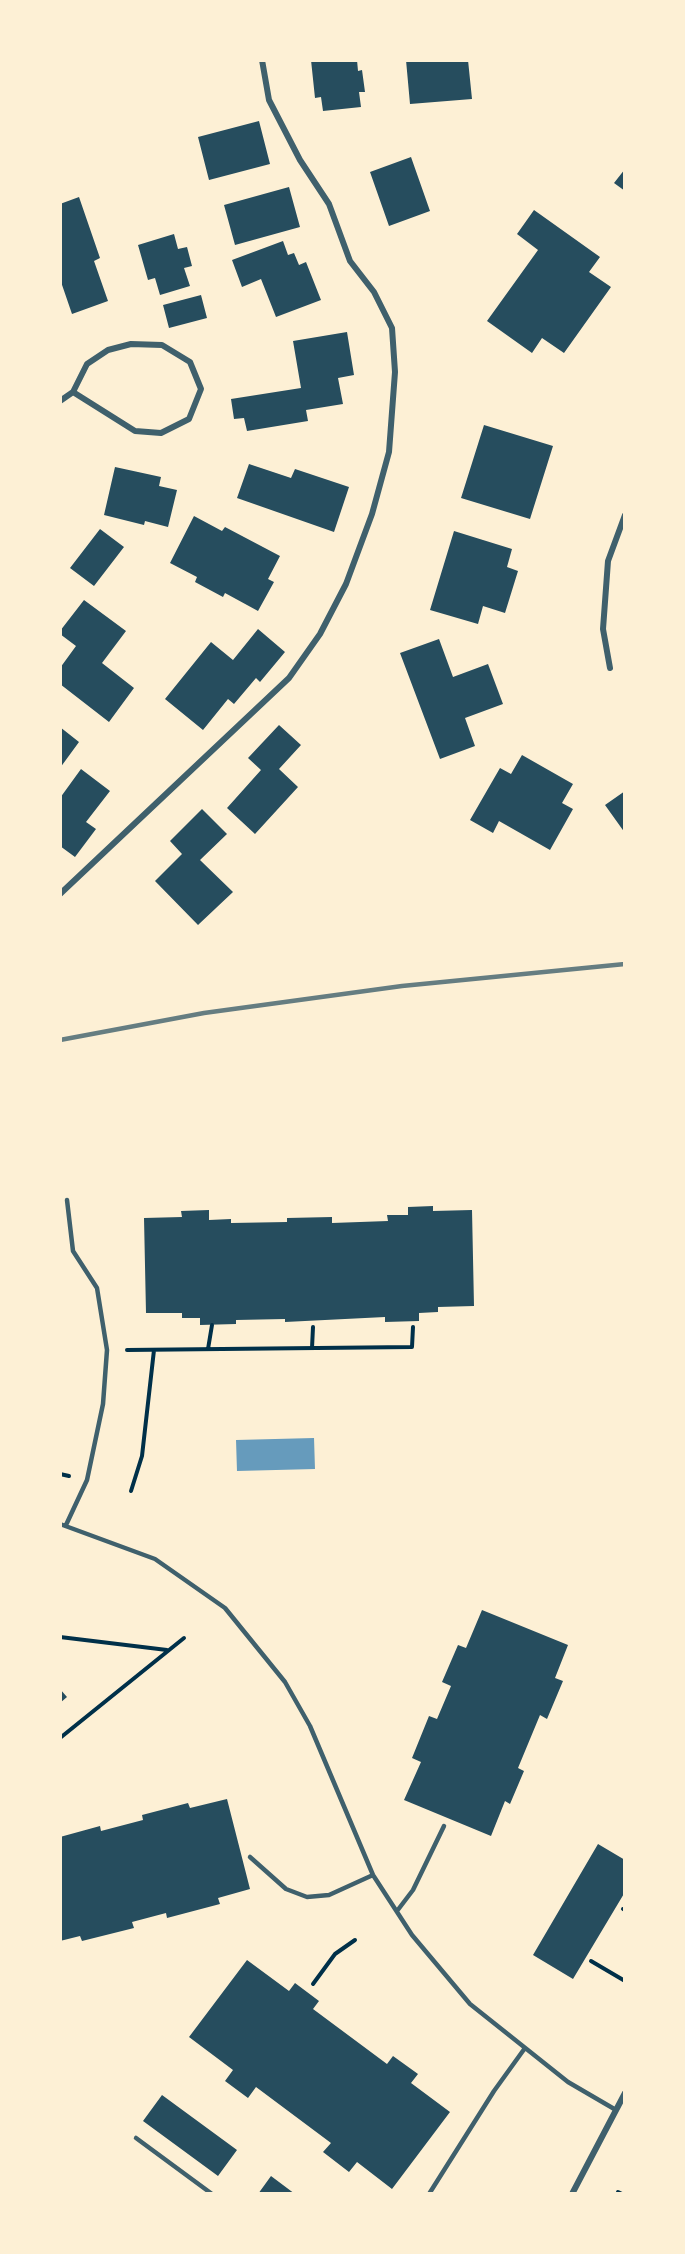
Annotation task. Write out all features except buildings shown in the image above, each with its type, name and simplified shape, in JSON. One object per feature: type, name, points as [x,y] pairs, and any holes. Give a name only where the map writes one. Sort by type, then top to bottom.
[{"type":"street","points":[[60,894],[288,678],[320,634],[346,584],[372,514],[389,452],[395,372],[392,328],[374,292],[350,261],[329,204],[300,160],[269,100],[262,60]]},
{"type":"street","points":[[60,401],[74,392],[87,364],[108,350],[131,344],[162,345],[190,362],[201,389],[189,419],[161,434],[135,431],[74,392]]},
{"type":"street","points":[[610,668],[603,629],[608,561],[625,515]]},
{"type":"street","points":[[572,2194],[625,2093]]},
{"type":"lane","points":[[67,1200],[73,1251],[97,1288],[107,1350],[103,1404],[87,1480],[63,1525],[155,1559],[195,1584],[225,1608],[285,1682],[310,1726],[373,1875],[412,1935],[470,2004],[568,2082],[616,2110]]},
{"type":"lane","points":[[397,1911],[413,1890],[444,1826]]},
{"type":"lane","points":[[250,1857],[286,1888],[308,1897],[329,1895],[373,1875]]},
{"type":"lane","points":[[429,2194],[494,2091],[525,2048]]},
{"type":"lane","points":[[136,2138],[212,2194]]},
{"type":"path","points":[[208,1349],[212,1325]]},
{"type":"path","points":[[312,1348],[313,1327]]},
{"type":"path","points":[[107,1350],[412,1347],[413,1327]]},
{"type":"path","points":[[131,1491],[142,1456],[153,1350]]},
{"type":"path","points":[[60,1637],[168,1651]]},
{"type":"path","points":[[60,1738],[184,1638]]},
{"type":"path","points":[[312,1983],[334,1954],[355,1940]]},
{"type":"path","points":[[591,1961],[625,1981]]},
{"type":"water","points":[[314,1438],[315,1469],[237,1471],[236,1440]]},
{"type":"railway","points":[[60,1040],[204,1013],[402,986],[625,964]]}]
